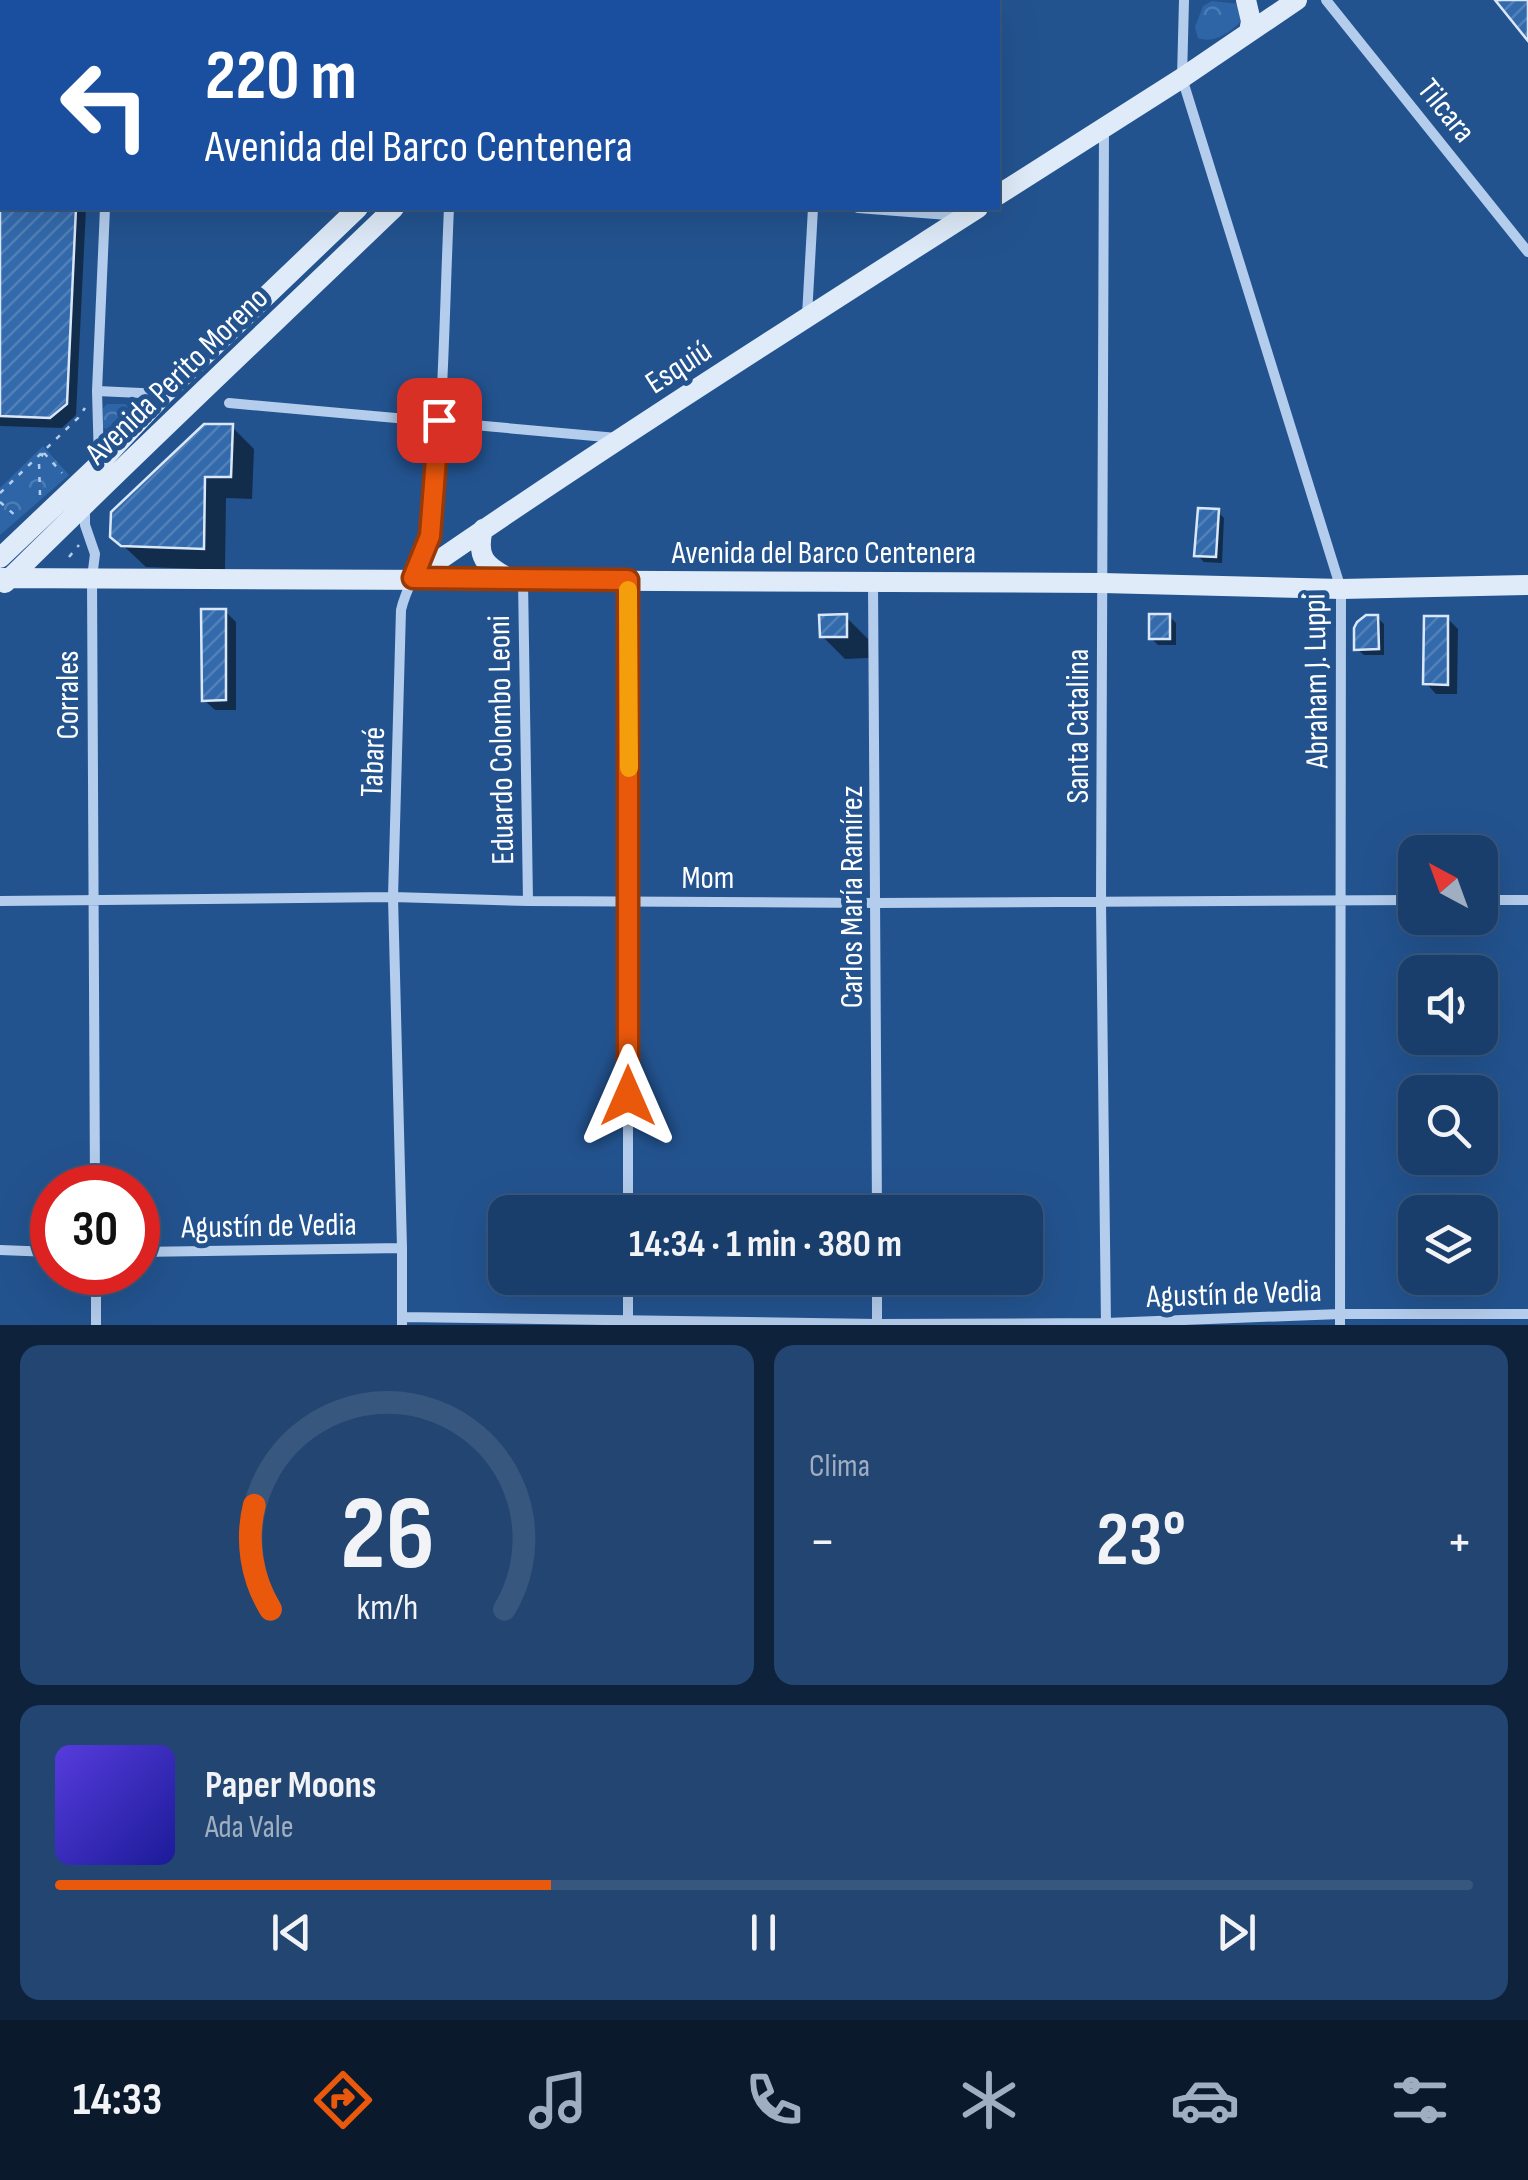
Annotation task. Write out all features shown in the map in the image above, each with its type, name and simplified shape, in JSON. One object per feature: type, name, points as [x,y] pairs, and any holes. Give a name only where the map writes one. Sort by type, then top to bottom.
[{"type":"main road","points":[[1246,0],[1252,21],[1249,32]]},
{"type":"main road","points":[[1000,194],[1296,0]]},
{"type":"main road","name":"Avenida Perito Moreno","points":[[0,558],[356,210]]},
{"type":"main road","name":"Avenida Perito Moreno","points":[[3,581],[392,210]]},
{"type":"main road","name":"Esquiú","points":[[413,578],[971,212]]},
{"type":"main road","points":[[483,529],[479,545],[482,557],[495,571],[517,579]]},
{"type":"main road","name":"Avenida del Barco Centenera","points":[[3,581],[413,578],[1102,582],[1341,589],[1528,585]]},
{"type":"street","name":"Abraham J. Luppi","points":[[1184,0],[1182,78],[1341,589],[1340,1320]]},
{"type":"street","name":"Tilcara","points":[[1326,0],[1528,252]]},
{"type":"street","name":"Santa Catalina","points":[[1104,127],[1101,903],[1106,1324]]},
{"type":"street","points":[[85,504],[99,464],[97,390],[104,210]]},
{"type":"street","name":"Tabaré","points":[[402,1321],[393,897],[401,610],[405,590],[430,536],[449,210]]},
{"type":"street","points":[[807,318],[813,210]]},
{"type":"street","points":[[914,210],[971,212]]},
{"type":"street","points":[[97,390],[164,394]]},
{"type":"street","points":[[229,403],[622,438]]},
{"type":"street","name":"Corrales","points":[[85,504],[85,525],[95,554],[95,1165]]},
{"type":"street","name":"Eduardo Colombo Leoni","points":[[517,579],[528,901]]},
{"type":"street","points":[[628,580],[628,1195]]},
{"type":"street","name":"Carlos María Ramírez","points":[[872,582],[877,1195]]},
{"type":"street","name":"Mom","points":[[0,901],[393,897],[876,903],[1398,900]]},
{"type":"street","points":[[1498,900],[1528,900]]},
{"type":"street","name":"Agustín de Vedia","points":[[160,1252],[402,1248]]},
{"type":"street","points":[[0,1250],[30,1251]]},
{"type":"street","points":[[96,1295],[96,1325]]},
{"type":"street","points":[[628,1295],[628,1323]]},
{"type":"street","points":[[877,1295],[877,1324]]},
{"type":"street","name":"Agustín de Vedia","points":[[402,1321],[1106,1324],[1528,1314]]},
{"type":"path","points":[[0,493],[78,418],[97,390]]},
{"type":"path","points":[[43,452],[65,476]]},
{"type":"path","points":[[43,452],[39,463],[40,498],[52,487]]},
{"type":"path","points":[[0,502],[17,518],[8,525]]},
{"type":"path","points":[[66,546],[75,547],[69,557]]},
{"type":"green space","points":[[1212,1],[1239,4],[1245,16],[1224,34],[1204,40],[1198,38],[1195,27],[1203,6]]},
{"type":"green space","points":[[107,404],[133,404],[136,408],[109,432],[103,427],[103,408]]},
{"type":"green space","points":[[43,446],[69,475],[0,535],[0,488]]},
{"type":"building","points":[[1495,0],[1528,0],[1528,41]]},
{"type":"building","points":[[0,210],[76,210],[67,404],[50,418],[0,416]]},
{"type":"building","points":[[204,424],[233,424],[231,477],[205,477],[204,549],[121,546],[110,537],[111,512]]},
{"type":"building","points":[[1198,508],[1219,509],[1216,557],[1194,556]]},
{"type":"building","points":[[201,609],[226,609],[226,700],[202,701]]},
{"type":"building","points":[[847,614],[847,637],[820,637],[819,615]]},
{"type":"building","points":[[1149,614],[1170,614],[1170,639],[1149,639]]},
{"type":"building","points":[[1366,615],[1378,615],[1379,649],[1354,650],[1354,628]]},
{"type":"building","points":[[1424,616],[1448,616],[1448,685],[1423,684]]},
{"type":"slow traffic","points":[[628,590],[629,768]]},
{"type":"route","points":[[439,420],[430,536],[413,578],[628,580],[628,1096]]}]
